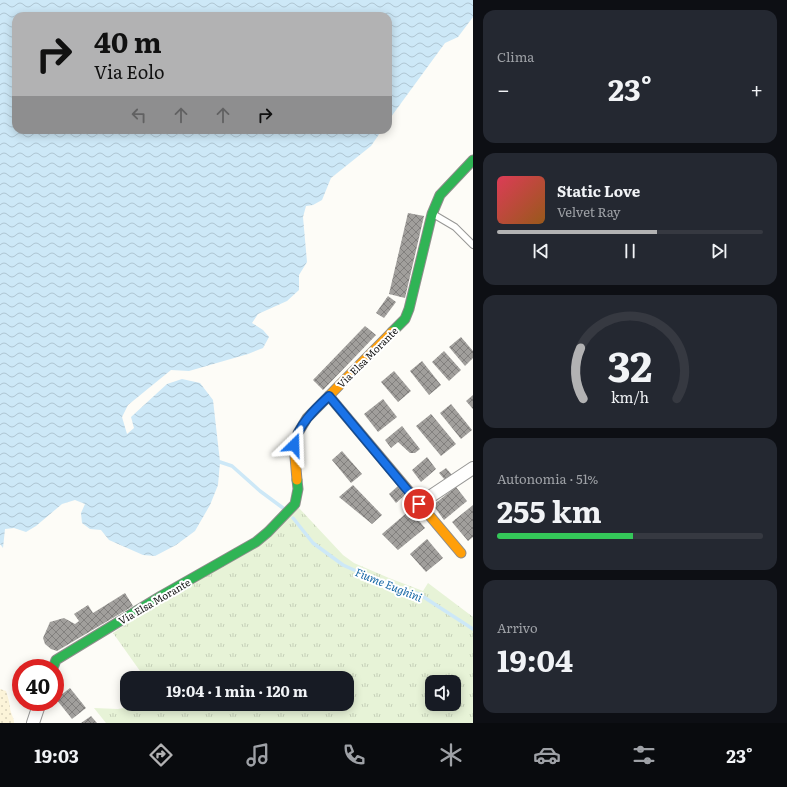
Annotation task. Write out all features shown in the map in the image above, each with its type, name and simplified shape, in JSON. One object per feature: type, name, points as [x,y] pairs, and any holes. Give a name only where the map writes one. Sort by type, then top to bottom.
[{"type":"street","name":"Via Elsa Morante","points":[[58,659],[161,596],[256,542],[268,532],[295,504],[298,489],[294,445],[298,433],[308,418],[405,319],[409,309],[432,214],[440,195],[473,160]]},
{"type":"street","points":[[329,396],[461,554]]},
{"type":"street","points":[[419,504],[473,468]]},
{"type":"street","points":[[37,713],[44,723]]},
{"type":"lane","points":[[432,214],[455,227],[473,245]]},
{"type":"green space","points":[[299,508],[343,555],[354,563],[423,591],[428,583],[473,617],[473,723],[106,723],[94,708],[120,709],[120,711],[354,711],[354,671],[140,671],[113,633]]},
{"type":"sand","points":[[0,689],[6,691],[14,723],[0,723]]},
{"type":"water","points":[[0,0],[473,0],[473,17],[458,37],[445,43],[392,116],[392,12],[12,12],[12,134],[379,134],[371,146],[331,178],[322,200],[313,205],[306,206],[303,217],[307,262],[299,275],[299,290],[287,301],[258,314],[252,323],[263,330],[269,337],[263,348],[248,354],[189,371],[171,370],[128,405],[122,417],[127,434],[134,428],[131,417],[167,384],[182,379],[200,383],[213,400],[220,462],[218,485],[210,505],[195,531],[176,545],[155,556],[143,555],[109,540],[101,530],[90,529],[82,523],[81,513],[85,504],[75,500],[62,504],[36,526],[26,532],[14,528],[5,529],[3,548],[0,544]]},
{"type":"building","points":[[408,213],[424,216],[405,298],[389,294]]},
{"type":"building","points":[[388,296],[396,302],[384,318],[376,313]]},
{"type":"building","points":[[365,326],[376,335],[323,390],[313,380]]},
{"type":"building","points":[[461,337],[473,351],[473,358],[465,366],[449,347]]},
{"type":"building","points":[[444,351],[461,370],[449,381],[432,362]]},
{"type":"building","points":[[422,361],[441,385],[429,395],[410,371]]},
{"type":"building","points":[[394,371],[411,391],[398,402],[381,382]]},
{"type":"building","points":[[473,395],[473,409],[466,401]]},
{"type":"building","points":[[383,399],[397,417],[378,432],[364,414]]},
{"type":"building","points":[[451,404],[472,430],[461,439],[440,413]]},
{"type":"building","points":[[431,414],[456,444],[441,456],[416,426]]},
{"type":"building","points":[[402,426],[420,449],[415,453],[410,453],[398,442],[391,448],[385,440]]},
{"type":"building","points":[[342,451],[362,474],[351,483],[332,460]]},
{"type":"building","points":[[427,457],[436,469],[421,482],[412,470]]},
{"type":"building","points":[[446,468],[452,475],[445,480],[439,473]]},
{"type":"building","points":[[353,485],[382,515],[372,524],[339,497]]},
{"type":"building","points":[[398,486],[405,495],[396,503],[389,494]]},
{"type":"building","points":[[456,487],[467,501],[444,520],[433,505]]},
{"type":"building","points":[[473,505],[473,537],[468,541],[452,522]]},
{"type":"building","points":[[410,510],[425,528],[398,550],[382,534]]},
{"type":"building","points":[[427,539],[443,558],[426,572],[410,554]]},
{"type":"building","points":[[125,593],[133,606],[57,651],[51,649],[45,644],[43,638],[50,622],[64,618],[75,624],[79,621],[74,614],[88,605],[93,613]]},
{"type":"building","points":[[70,688],[86,708],[72,719],[64,709],[64,693]]},
{"type":"building","points":[[91,716],[97,723],[81,723]]},
{"type":"waterway","name":"Fiume Eughini","points":[[220,462],[232,466],[260,491],[283,508]]},
{"type":"waterway","name":"Fiume Eughini","points":[[293,518],[313,543],[343,565],[387,585],[419,594],[473,629]]},
{"type":"traffic: fast","points":[[392,332],[405,319],[409,309],[432,214],[440,195],[473,160]]},
{"type":"traffic: fast","points":[[58,659],[161,596],[256,542],[268,532],[295,504],[298,489],[297,480]]},
{"type":"traffic: slow","points":[[297,480],[294,445],[298,433],[307,418],[392,332]]},
{"type":"traffic: slow","points":[[329,396],[461,553]]},
{"type":"route","points":[[294,445],[298,433],[308,418],[329,396],[419,504]]}]
